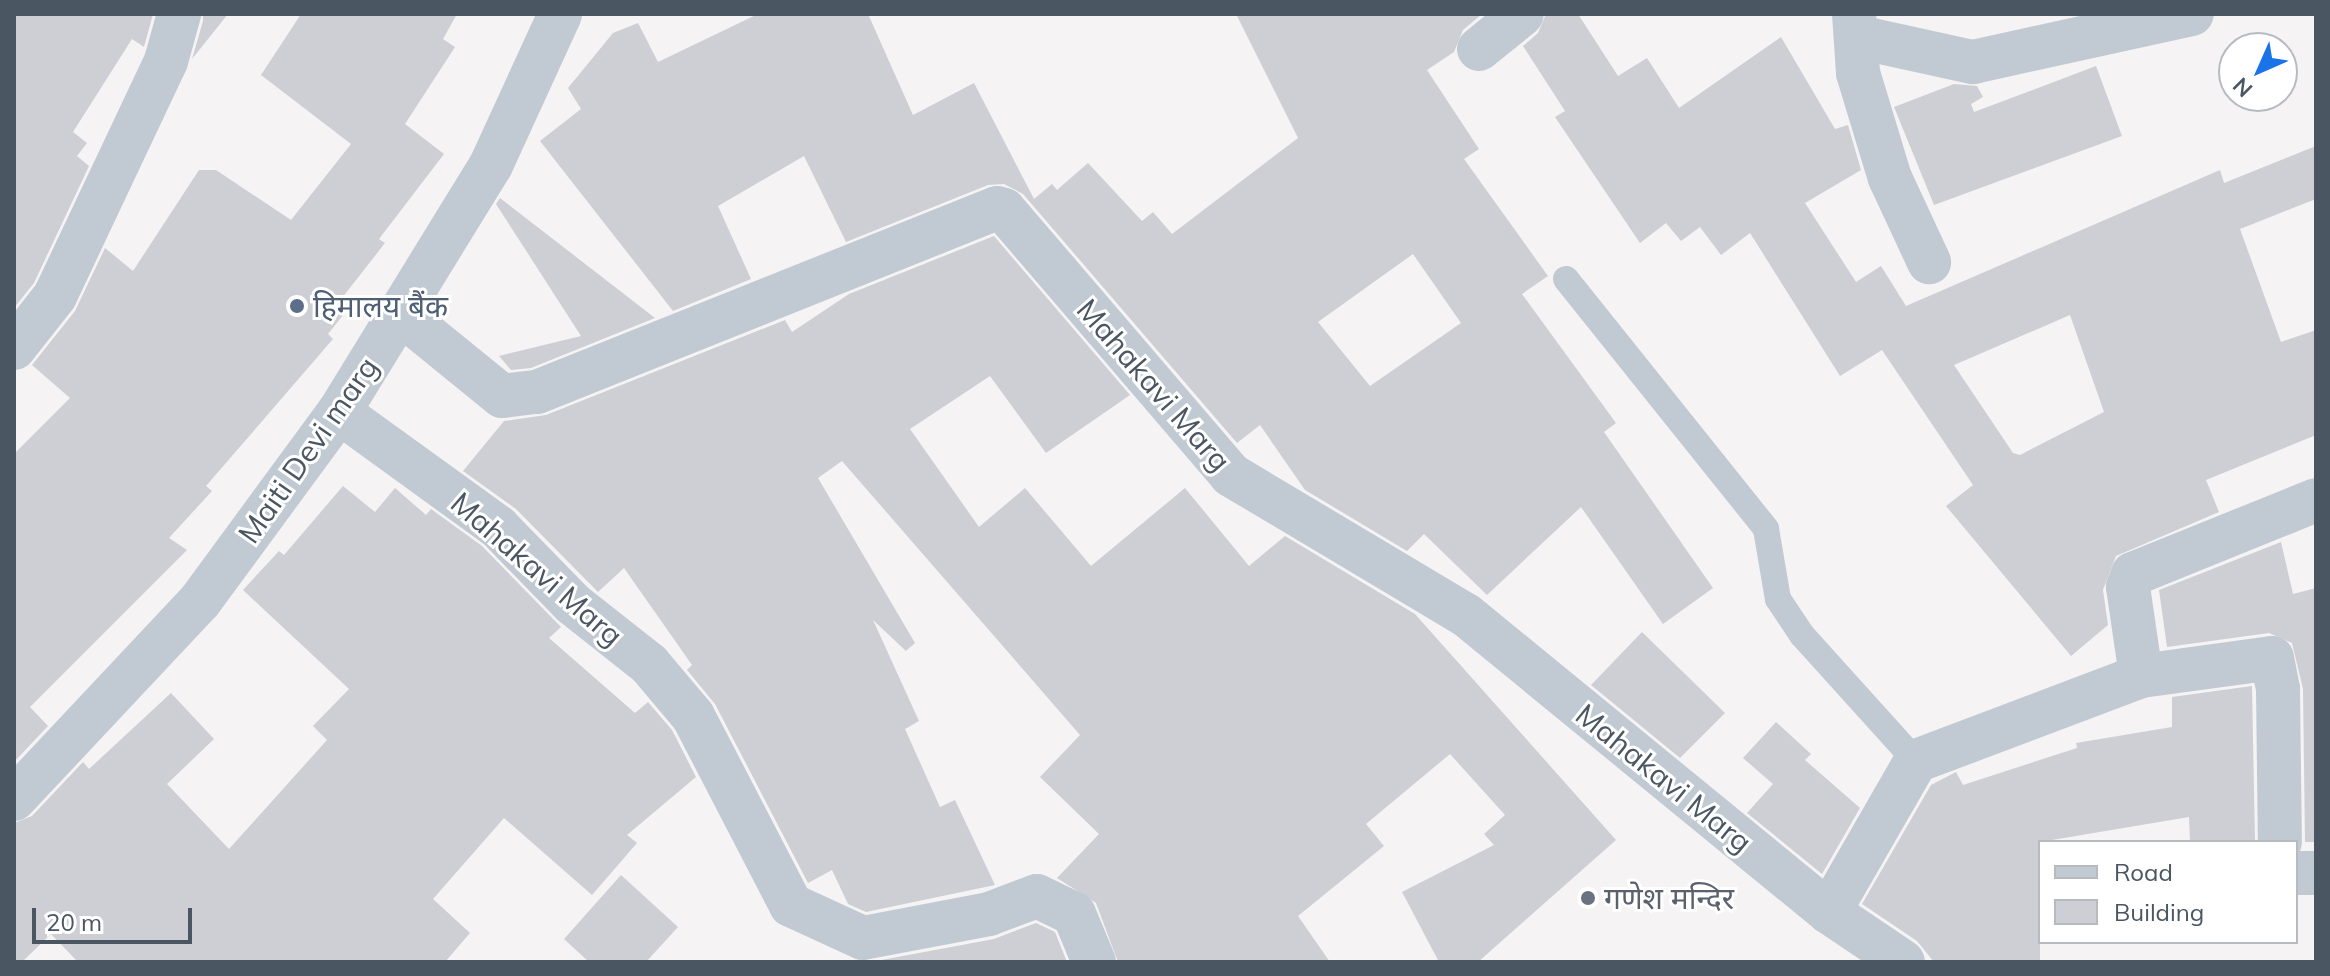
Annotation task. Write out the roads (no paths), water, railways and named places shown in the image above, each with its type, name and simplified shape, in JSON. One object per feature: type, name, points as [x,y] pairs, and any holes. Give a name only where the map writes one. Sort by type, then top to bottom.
[{"type":"street","points":[[14,348],[55,296],[166,61],[179,14]]},
{"type":"street","name":"Maiti Devi marg","points":[[14,799],[200,601],[339,412],[491,165],[560,14]]},
{"type":"street","points":[[1479,49],[1522,14]]},
{"type":"street","points":[[1929,262],[1890,178],[1858,73],[1856,26],[1973,62],[2192,14]]},
{"type":"street","name":"Mahakavi Marg","points":[[401,314],[502,396],[537,392],[997,208],[1004,210],[1231,475],[1466,615],[1829,912],[1900,962]]},
{"type":"street","name":"Mahakavi Marg","points":[[339,412],[498,527],[573,604],[649,664],[693,716],[791,905],[863,938],[989,914],[1037,896],[1074,914],[1094,962]]},
{"type":"street","points":[[2141,676],[2128,587],[2133,574],[2316,500]]},
{"type":"street","points":[[1829,912],[1916,761],[2141,676],[2272,658],[2278,689],[2280,840]]},
{"type":"lane","points":[[1566,279],[1766,529],[1778,599],[1802,635],[1916,761]]},
{"type":"place","name":"हिमालय बैंक","points":[[297,306]]},
{"type":"place","name":"गणेश मन्दिर","points":[[1588,898]]}]
